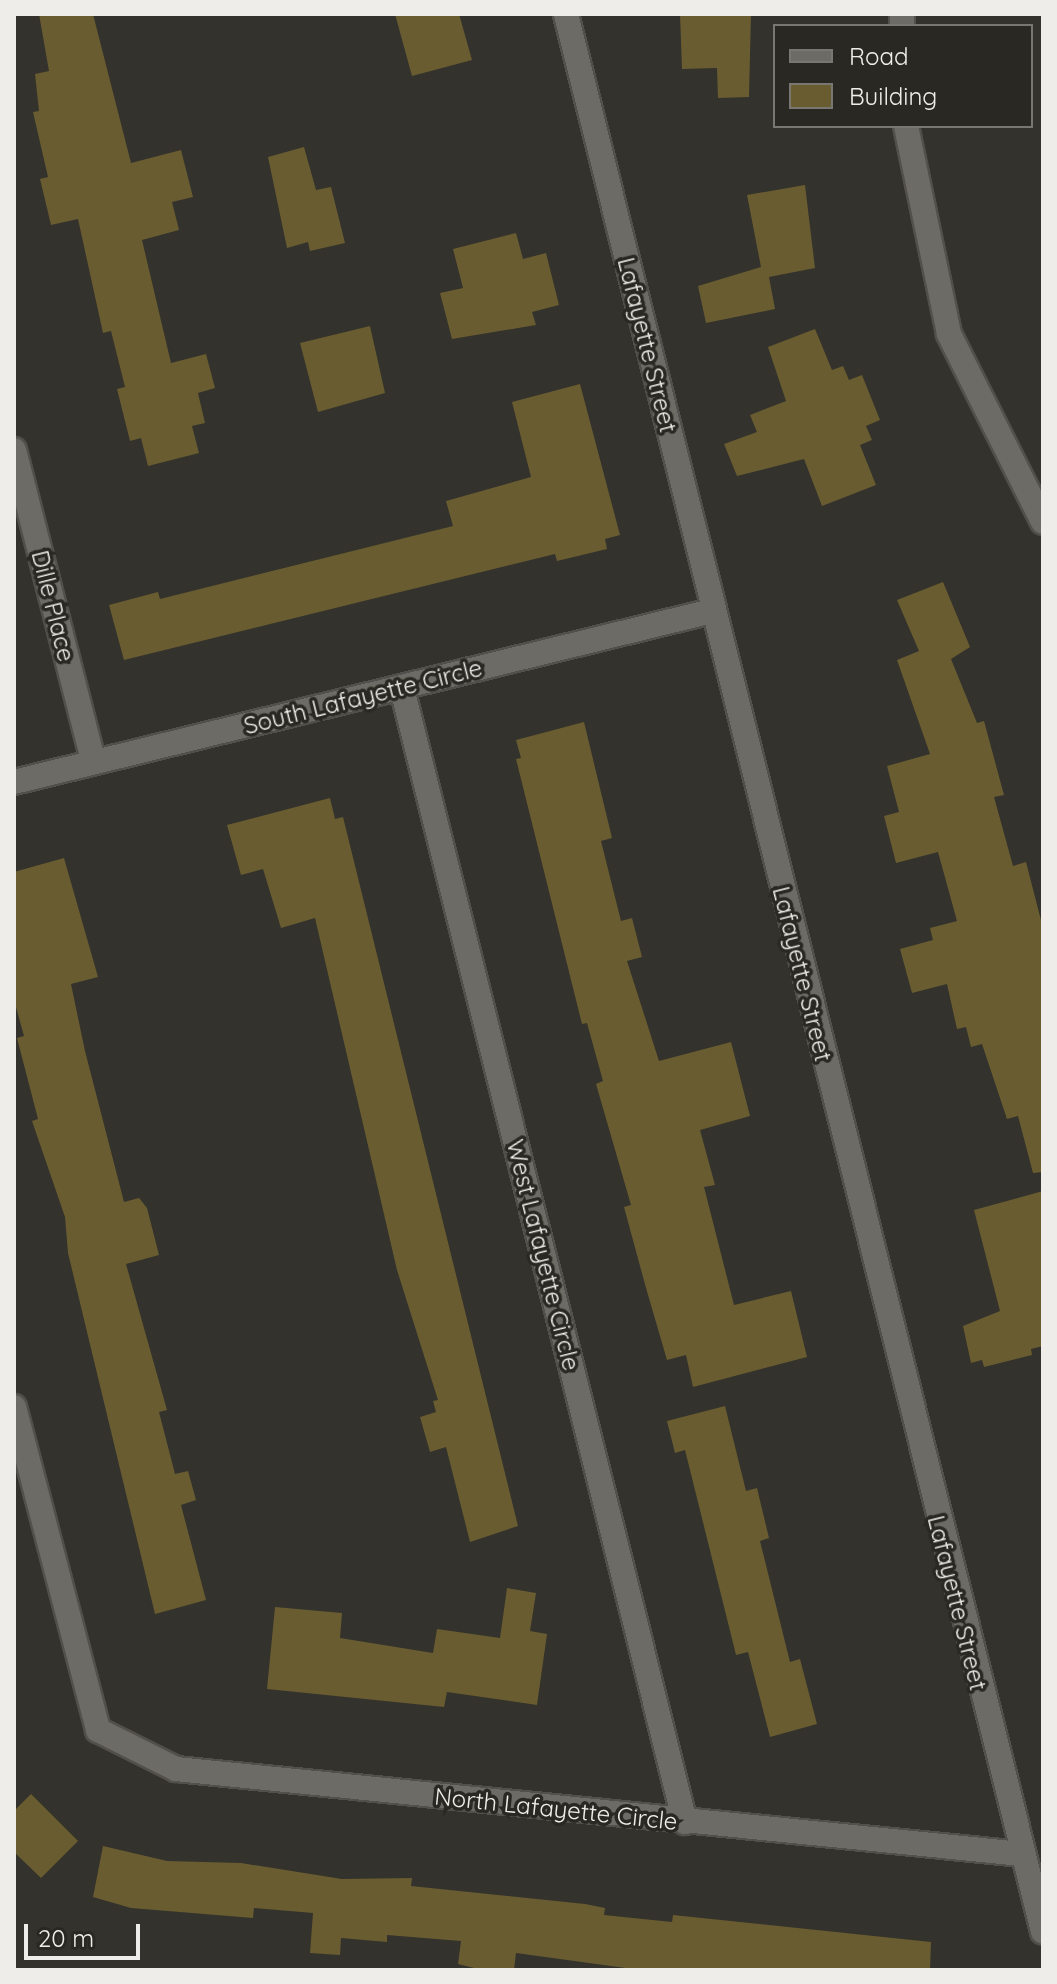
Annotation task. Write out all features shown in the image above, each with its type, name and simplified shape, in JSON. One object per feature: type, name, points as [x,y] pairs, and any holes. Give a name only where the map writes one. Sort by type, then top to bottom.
[{"type":"street","name":"Lafayette Street","points":[[566,14],[1043,1932]]},
{"type":"street","points":[[906,128],[949,334],[1043,522]]},
{"type":"street","name":"Dille Place","points":[[14,450],[93,761]]},
{"type":"street","name":"South Lafayette Circle","points":[[14,782],[712,611]]},
{"type":"street","name":"West Lafayette Circle","points":[[402,688],[685,1822]]},
{"type":"street","name":"North Lafayette Circle","points":[[14,1407],[98,1730],[176,1769],[1022,1854]]},
{"type":"building","points":[[39,14],[93,14],[131,163],[181,150],[193,197],[172,202],[179,230],[142,240],[171,363],[206,354],[215,388],[198,393],[205,423],[192,426],[199,453],[148,466],[141,438],[130,441],[117,389],[125,387],[111,331],[103,333],[78,219],[51,225],[40,179],[48,177],[33,112],[39,111],[35,74],[49,71]]},
{"type":"building","points":[[395,14],[459,14],[472,60],[412,76]]},
{"type":"building","points":[[680,14],[751,14],[749,97],[718,98],[717,68],[682,69]]},
{"type":"building","points":[[304,147],[316,190],[331,187],[345,243],[310,251],[308,242],[287,248],[268,157]]},
{"type":"building","points":[[805,185],[815,268],[769,277],[775,309],[706,323],[698,286],[761,267],[747,195]]},
{"type":"building","points":[[516,233],[523,259],[546,253],[559,305],[532,312],[536,325],[452,339],[440,293],[463,288],[453,249]]},
{"type":"building","points":[[370,326],[385,393],[318,412],[300,343]]},
{"type":"building","points":[[815,329],[832,370],[843,366],[849,380],[862,375],[880,420],[866,426],[872,440],[860,445],[876,485],[822,506],[804,459],[737,476],[724,444],[757,432],[750,415],[786,401],[768,347]]},
{"type":"building","points":[[580,384],[620,535],[605,539],[607,549],[557,561],[555,554],[124,660],[109,605],[158,592],[160,599],[453,526],[446,501],[531,477],[512,402]]},
{"type":"building","points":[[943,582],[970,647],[951,659],[977,723],[984,721],[1004,795],[994,797],[1013,866],[1026,862],[1043,928],[1043,1172],[1033,1173],[1018,1116],[1007,1119],[982,1044],[971,1047],[966,1027],[957,1029],[947,984],[912,993],[900,949],[933,940],[930,928],[957,921],[938,852],[896,863],[884,816],[899,812],[887,766],[930,754],[897,660],[919,651],[897,600]]},
{"type":"building","points":[[584,722],[612,838],[601,841],[621,921],[632,918],[642,957],[627,961],[659,1061],[731,1042],[750,1116],[700,1130],[715,1185],[704,1187],[734,1305],[791,1291],[807,1357],[693,1387],[686,1355],[667,1360],[646,1288],[624,1207],[631,1205],[596,1084],[603,1081],[587,1023],[582,1024],[516,759],[521,758],[516,740]]},
{"type":"building","points":[[330,798],[335,819],[343,817],[518,1526],[470,1542],[446,1447],[430,1452],[420,1417],[436,1412],[433,1401],[438,1400],[397,1270],[315,918],[281,928],[263,869],[241,875],[227,825]]},
{"type":"building","points":[[64,858],[98,977],[71,984],[85,1051],[124,1202],[139,1198],[147,1208],[159,1255],[126,1264],[167,1410],[159,1412],[175,1474],[188,1471],[196,1500],[181,1505],[206,1600],[155,1614],[68,1253],[65,1217],[32,1121],[38,1119],[17,1038],[24,1036],[14,1000],[14,872]]},
{"type":"building","points":[[1043,1191],[1043,1346],[1031,1349],[1032,1355],[984,1367],[982,1360],[971,1363],[963,1326],[1000,1311],[974,1210]]},
{"type":"building","points":[[725,1406],[746,1491],[757,1488],[769,1538],[760,1541],[790,1662],[800,1659],[817,1724],[770,1737],[748,1652],[736,1655],[685,1450],[675,1453],[667,1421]]},
{"type":"building","points":[[507,1588],[536,1593],[530,1631],[547,1634],[537,1705],[447,1692],[444,1707],[267,1689],[275,1607],[342,1613],[340,1638],[433,1653],[437,1629],[500,1638]]},
{"type":"building","points":[[31,1794],[78,1841],[41,1878],[14,1852],[14,1811]]},
{"type":"building","points":[[103,1846],[167,1861],[241,1863],[342,1879],[412,1878],[411,1886],[585,1904],[605,1908],[604,1915],[672,1922],[673,1915],[931,1942],[930,1970],[640,1970],[516,1953],[514,1970],[482,1970],[458,1964],[461,1941],[387,1935],[387,1942],[341,1938],[340,1955],[310,1953],[313,1913],[254,1908],[253,1918],[131,1908],[93,1897]]}]
